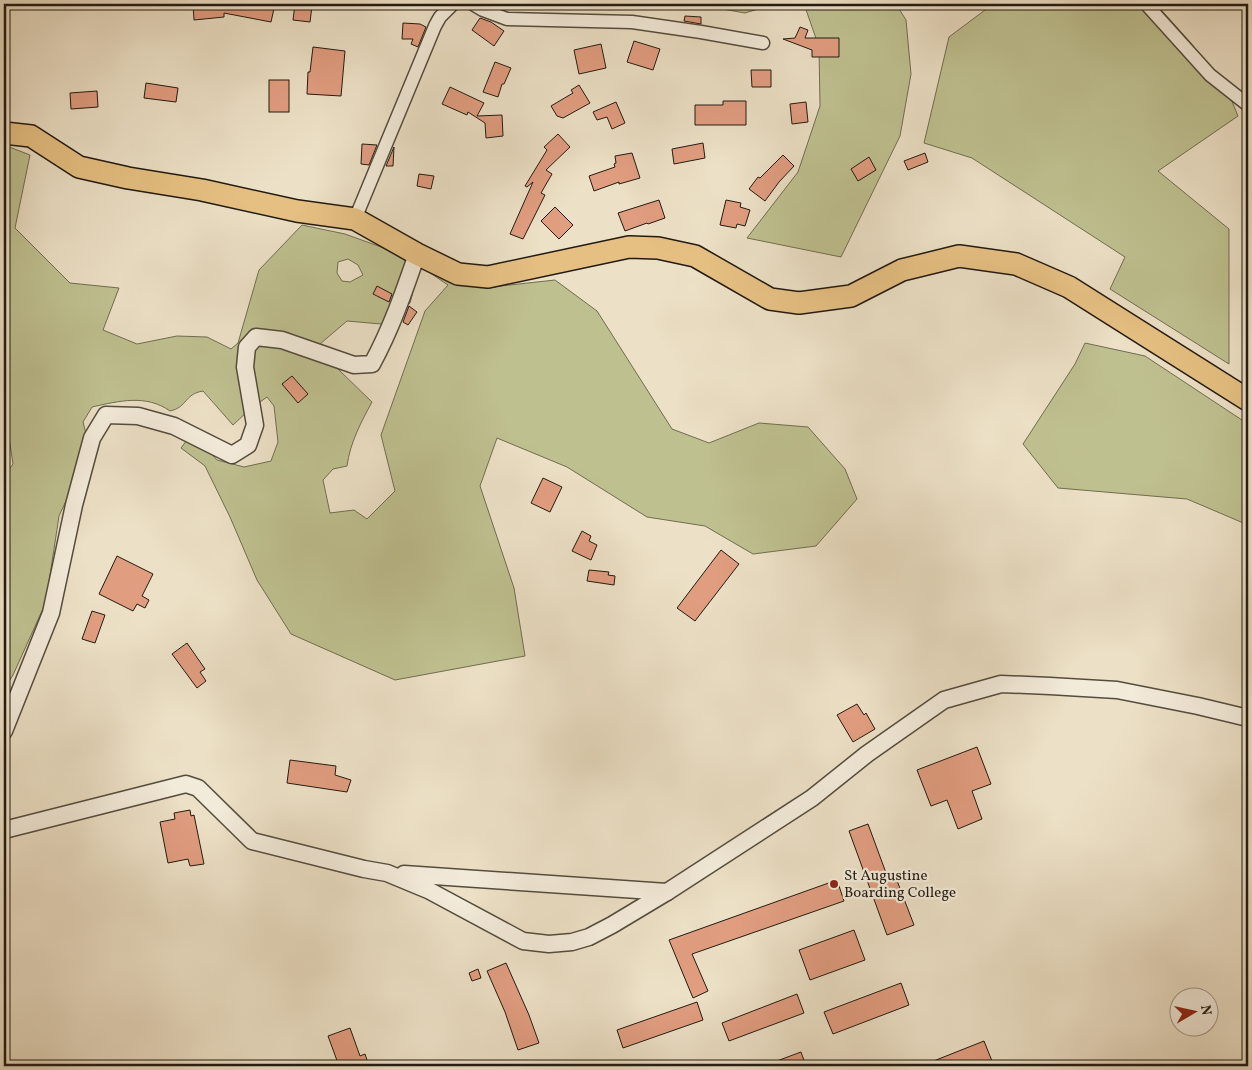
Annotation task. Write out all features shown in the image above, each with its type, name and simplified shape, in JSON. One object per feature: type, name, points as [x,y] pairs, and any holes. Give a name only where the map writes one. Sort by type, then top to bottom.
[{"type":"highway","points":[[4,133],[31,136],[78,167],[297,210],[355,219],[417,254],[458,274],[488,278],[629,248],[658,248],[695,256],[770,299],[799,303],[851,296],[902,270],[959,256],[1016,264],[1069,286],[1248,400]]},
{"type":"street","points":[[355,219],[435,26],[440,17],[453,4]]},
{"type":"street","points":[[474,4],[483,10],[506,19],[632,22],[763,43]]},
{"type":"street","points":[[1146,4],[1210,75],[1248,105]]},
{"type":"street","points":[[4,731],[51,613],[74,505],[92,438],[106,414],[138,416],[174,426],[232,455],[248,445],[255,425],[245,367],[246,347],[256,337],[282,340],[354,365],[372,364],[384,342],[403,297],[417,254]]},
{"type":"street","points":[[387,873],[428,890],[523,941],[549,944],[572,942],[589,937],[612,925],[667,892],[812,798],[867,754],[944,700],[1001,684],[1050,686],[1117,690],[1248,718]]},
{"type":"street","points":[[4,830],[186,784],[198,788],[221,808],[252,841],[364,869],[387,873],[667,892]]},
{"type":"green space","points":[[694,4],[775,4],[745,13]]},
{"type":"green space","points":[[804,4],[896,4],[906,20],[911,74],[900,136],[841,257],[747,238],[798,172],[820,106],[819,47]]},
{"type":"green space","points":[[993,4],[1156,4],[1190,42],[1227,89],[1238,116],[1158,171],[1229,229],[1229,364],[1110,289],[1125,257],[972,158],[924,143],[949,37]]},
{"type":"green space","points":[[4,147],[30,155],[15,228],[70,283],[119,288],[103,330],[137,344],[177,336],[207,337],[231,349],[238,343],[259,270],[302,225],[345,234],[492,287],[555,280],[597,311],[672,429],[709,443],[759,423],[808,427],[845,469],[857,499],[816,546],[753,554],[705,526],[647,517],[567,467],[497,438],[480,486],[514,588],[525,656],[395,680],[291,634],[257,580],[230,517],[205,466],[181,448],[192,433],[217,460],[244,467],[271,461],[278,442],[274,406],[267,397],[233,425],[203,391],[192,395],[180,407],[170,411],[151,402],[132,400],[92,407],[83,422],[90,449],[59,516],[46,602],[13,675],[4,690],[4,476],[13,464],[4,404]],"holes":[[[348,259],[358,265],[363,275],[350,282],[342,281],[337,273],[338,262]],[[420,266],[448,285],[425,311],[381,435],[395,491],[367,519],[354,510],[330,513],[323,480],[333,469],[347,466],[353,441],[372,402],[339,370],[320,344],[347,321],[381,324],[410,303]]]},
{"type":"green space","points":[[1085,343],[1145,356],[1248,424],[1248,525],[1187,499],[1058,488],[1023,444],[1075,364]]},
{"type":"building","points":[[193,4],[275,4],[271,22],[224,13],[224,17],[194,20]]},
{"type":"building","points":[[295,4],[312,6],[310,22],[293,20]]},
{"type":"building","points":[[685,16],[701,17],[701,24],[684,21]]},
{"type":"building","points":[[480,18],[491,22],[504,31],[494,46],[472,30]]},
{"type":"building","points":[[403,23],[420,24],[426,27],[418,47],[411,44],[413,39],[402,39]]},
{"type":"building","points":[[800,27],[808,30],[805,38],[839,38],[839,57],[812,57],[812,50],[783,39],[795,38]]},
{"type":"building","points":[[634,41],[660,49],[653,70],[627,62]]},
{"type":"building","points":[[601,44],[606,68],[579,74],[574,50]]},
{"type":"building","points":[[313,47],[345,51],[341,96],[307,94],[308,72],[310,72]]},
{"type":"building","points":[[495,62],[511,68],[504,84],[502,84],[498,97],[483,92]]},
{"type":"building","points":[[751,70],[771,70],[771,87],[752,87]]},
{"type":"building","points":[[269,80],[289,80],[289,112],[269,112]]},
{"type":"building","points":[[146,83],[178,88],[176,102],[144,98]]},
{"type":"building","points":[[579,85],[590,103],[563,118],[557,116],[551,106],[573,93],[571,90]]},
{"type":"building","points":[[450,87],[484,103],[477,116],[502,115],[503,136],[486,138],[485,123],[468,112],[467,115],[442,104]]},
{"type":"building","points":[[97,91],[98,107],[71,109],[70,93]]},
{"type":"building","points":[[723,101],[746,101],[746,125],[695,125],[695,105],[723,105]]},
{"type":"building","points":[[616,102],[625,123],[612,129],[607,117],[597,120],[593,112]]},
{"type":"building","points":[[806,102],[808,122],[792,124],[790,104]]},
{"type":"building","points":[[558,134],[570,147],[546,170],[552,174],[541,193],[545,195],[523,239],[510,234],[533,182],[527,187],[525,186],[547,150],[544,147]]},
{"type":"building","points":[[703,143],[705,158],[674,164],[672,149]]},
{"type":"building","points":[[362,144],[377,145],[369,165],[361,164]]},
{"type":"building","points":[[394,147],[393,166],[386,166]]},
{"type":"building","points":[[632,153],[640,178],[619,184],[619,182],[594,191],[589,176],[615,167],[615,156]]},
{"type":"building","points":[[925,153],[928,162],[908,170],[904,161]]},
{"type":"building","points":[[783,155],[794,166],[765,201],[749,189],[758,177],[760,178]]},
{"type":"building","points":[[869,157],[876,170],[858,181],[851,169]]},
{"type":"building","points":[[419,174],[434,176],[431,189],[417,186]]},
{"type":"building","points":[[659,200],[665,218],[625,231],[618,213]]},
{"type":"building","points":[[726,200],[741,203],[740,207],[750,210],[745,226],[737,224],[736,228],[720,225]]},
{"type":"building","points":[[555,207],[573,225],[559,239],[541,221]]},
{"type":"building","points":[[377,286],[392,294],[389,302],[373,294]]},
{"type":"building","points":[[409,306],[417,312],[408,325],[403,322]]},
{"type":"building","points":[[292,376],[308,394],[298,403],[282,384]]},
{"type":"building","points":[[543,478],[562,487],[550,512],[531,503]]},
{"type":"building","points":[[582,531],[591,536],[589,541],[597,545],[591,560],[572,551]]},
{"type":"building","points":[[721,550],[739,564],[695,621],[677,608]]},
{"type":"building","points":[[117,556],[153,574],[142,596],[149,600],[145,608],[137,604],[133,611],[99,594]]},
{"type":"building","points":[[589,570],[609,572],[608,575],[615,576],[614,585],[587,581]]},
{"type":"building","points":[[92,611],[105,615],[95,643],[82,639]]},
{"type":"building","points":[[187,643],[205,669],[200,672],[206,681],[197,688],[172,654]]},
{"type":"building","points":[[857,704],[864,715],[866,713],[875,729],[853,742],[837,715]]},
{"type":"building","points":[[977,747],[991,784],[972,791],[982,819],[958,829],[947,800],[931,806],[917,770]]},
{"type":"building","points":[[290,760],[336,766],[335,775],[351,780],[347,792],[287,783]]},
{"type":"building","points":[[190,810],[191,816],[194,815],[204,864],[190,866],[188,859],[168,863],[160,822],[175,819],[174,813]]},
{"type":"building","points":[[868,824],[889,881],[896,878],[914,925],[887,935],[849,831]]},
{"type":"building","points":[[837,880],[844,901],[692,954],[708,991],[693,998],[669,940]]},
{"type":"building","points":[[854,930],[865,960],[810,980],[799,950]]},
{"type":"building","points":[[506,963],[539,1043],[518,1050],[505,1012],[487,971]]},
{"type":"building","points":[[478,969],[481,978],[472,981],[469,973]]},
{"type":"building","points":[[901,983],[909,1005],[833,1034],[824,1012]]},
{"type":"building","points":[[797,994],[804,1013],[729,1041],[722,1023]]},
{"type":"building","points":[[697,1002],[703,1020],[623,1048],[617,1030]]},
{"type":"building","points":[[350,1028],[360,1056],[365,1054],[369,1066],[339,1066],[328,1036]]},
{"type":"building","points":[[984,1041],[994,1066],[921,1066]]},
{"type":"building","points":[[801,1052],[806,1066],[766,1066],[766,1065]]},
{"type":"place","name":"St Augustine Boarding College","points":[[834,884]]}]
